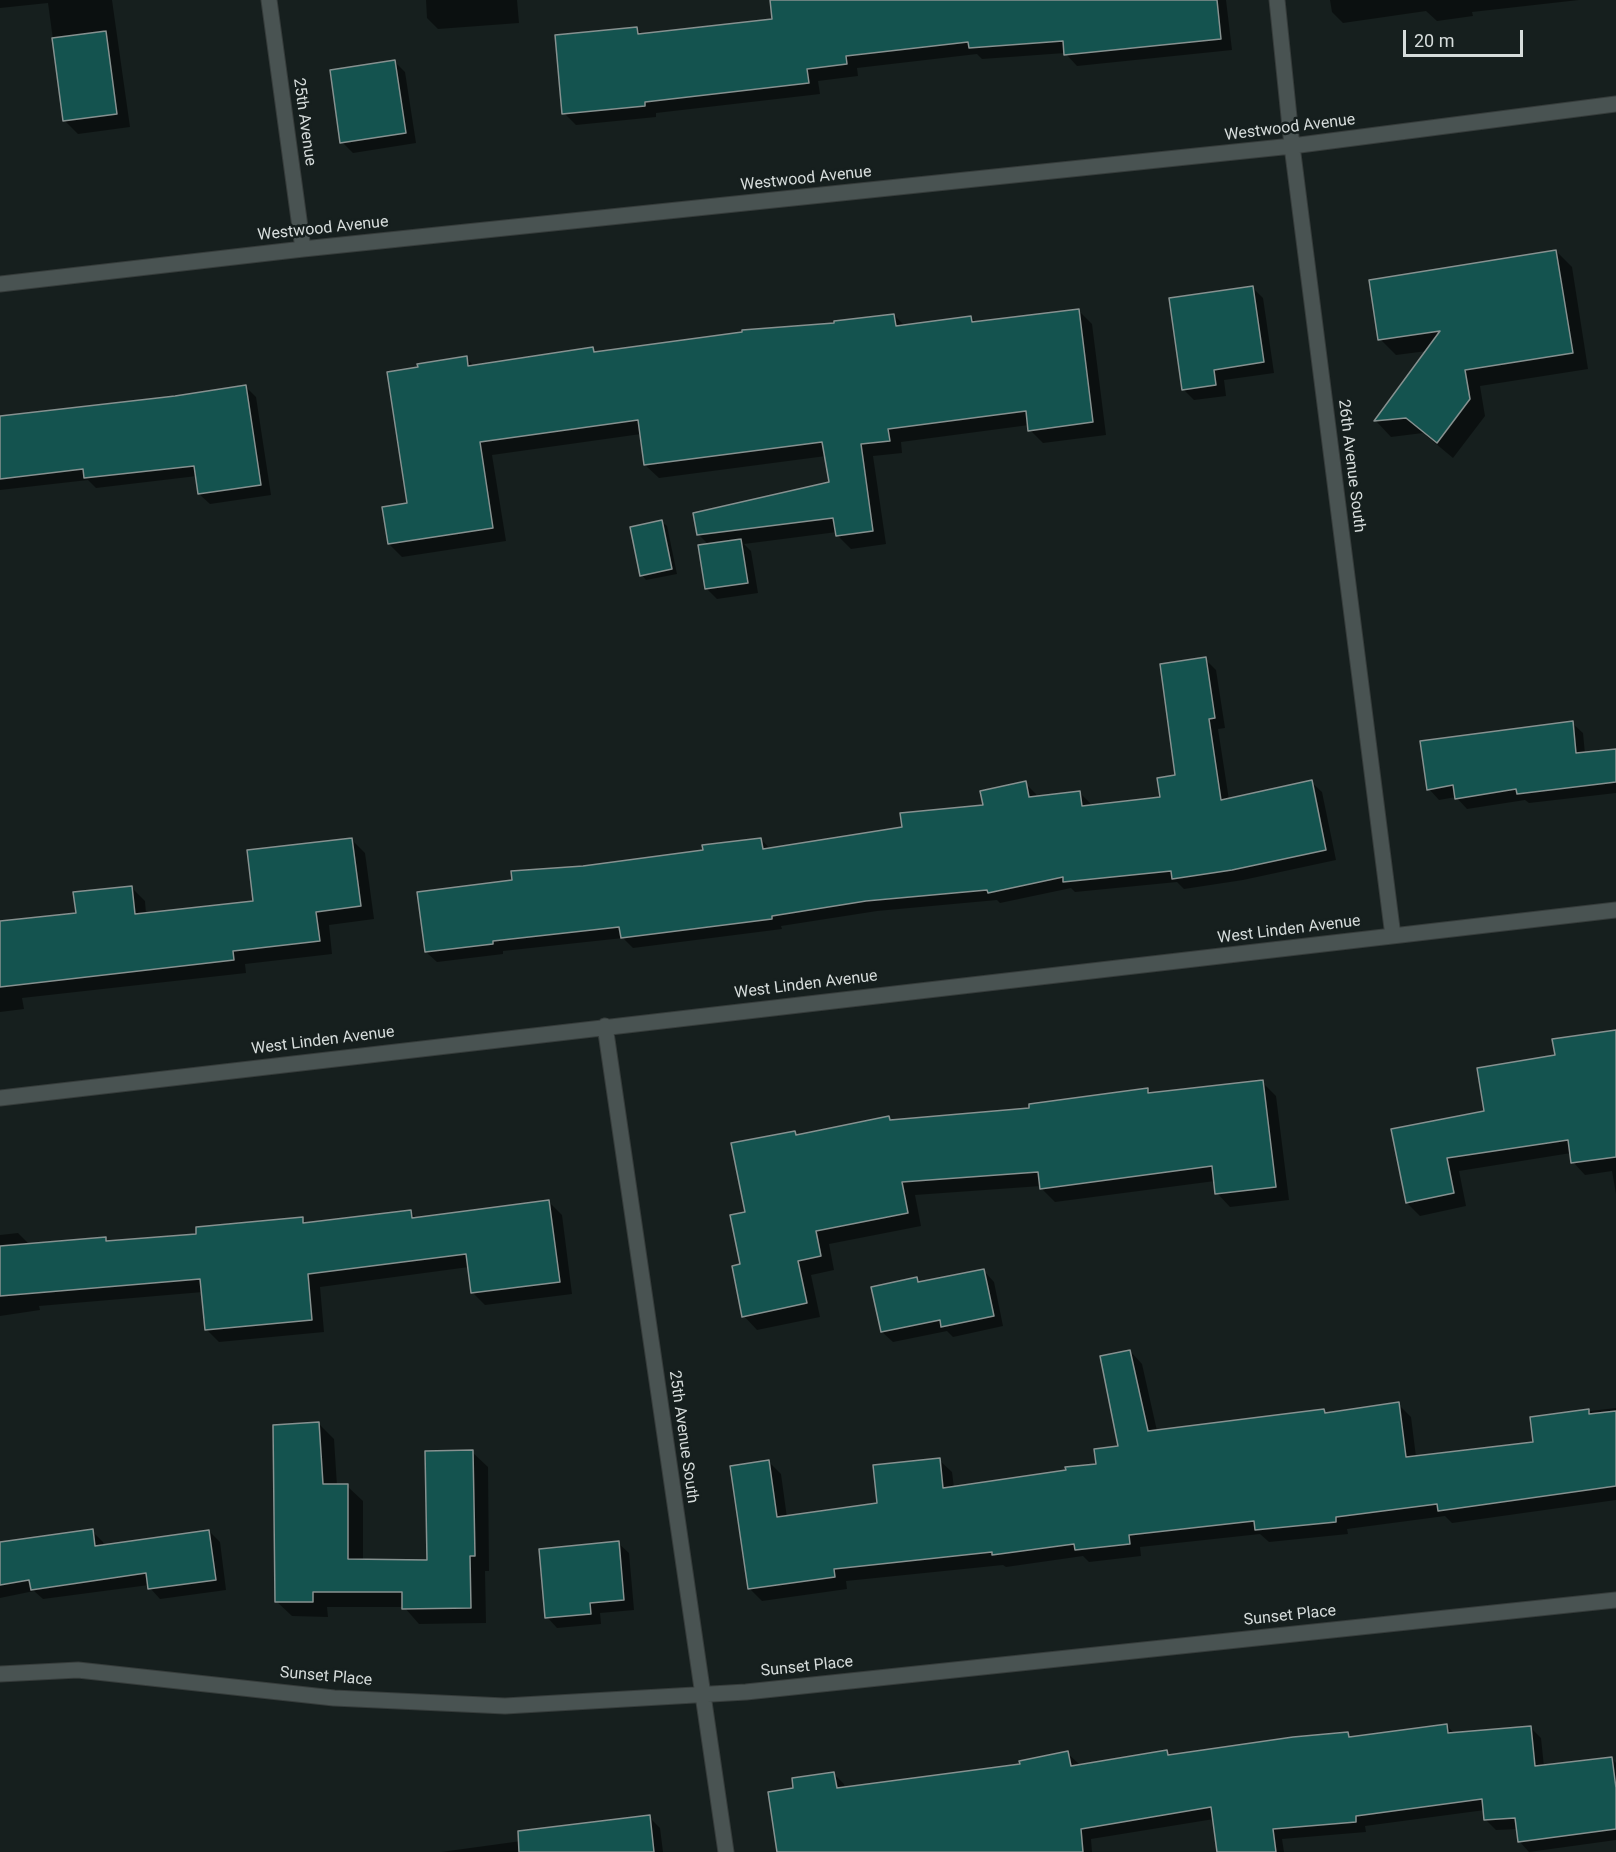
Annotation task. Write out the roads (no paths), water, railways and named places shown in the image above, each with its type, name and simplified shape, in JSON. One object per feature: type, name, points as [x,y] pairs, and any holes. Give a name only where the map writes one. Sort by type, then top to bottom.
[{"type":"street","name":"25th Avenue","points":[[269,0],[303,249]]},
{"type":"street","name":"26th Avenue South","points":[[1277,0],[1292,146],[1393,936]]},
{"type":"street","name":"Westwood Avenue","points":[[0,284],[303,249],[1292,146],[1616,104]]},
{"type":"street","name":"West Linden Avenue","points":[[0,1098],[1616,910]]},
{"type":"street","name":"25th Avenue South","points":[[605,1026],[726,1852]]},
{"type":"street","name":"Sunset Place","points":[[0,1674],[78,1670],[334,1698],[505,1706],[769,1689],[1616,1600]]}]
